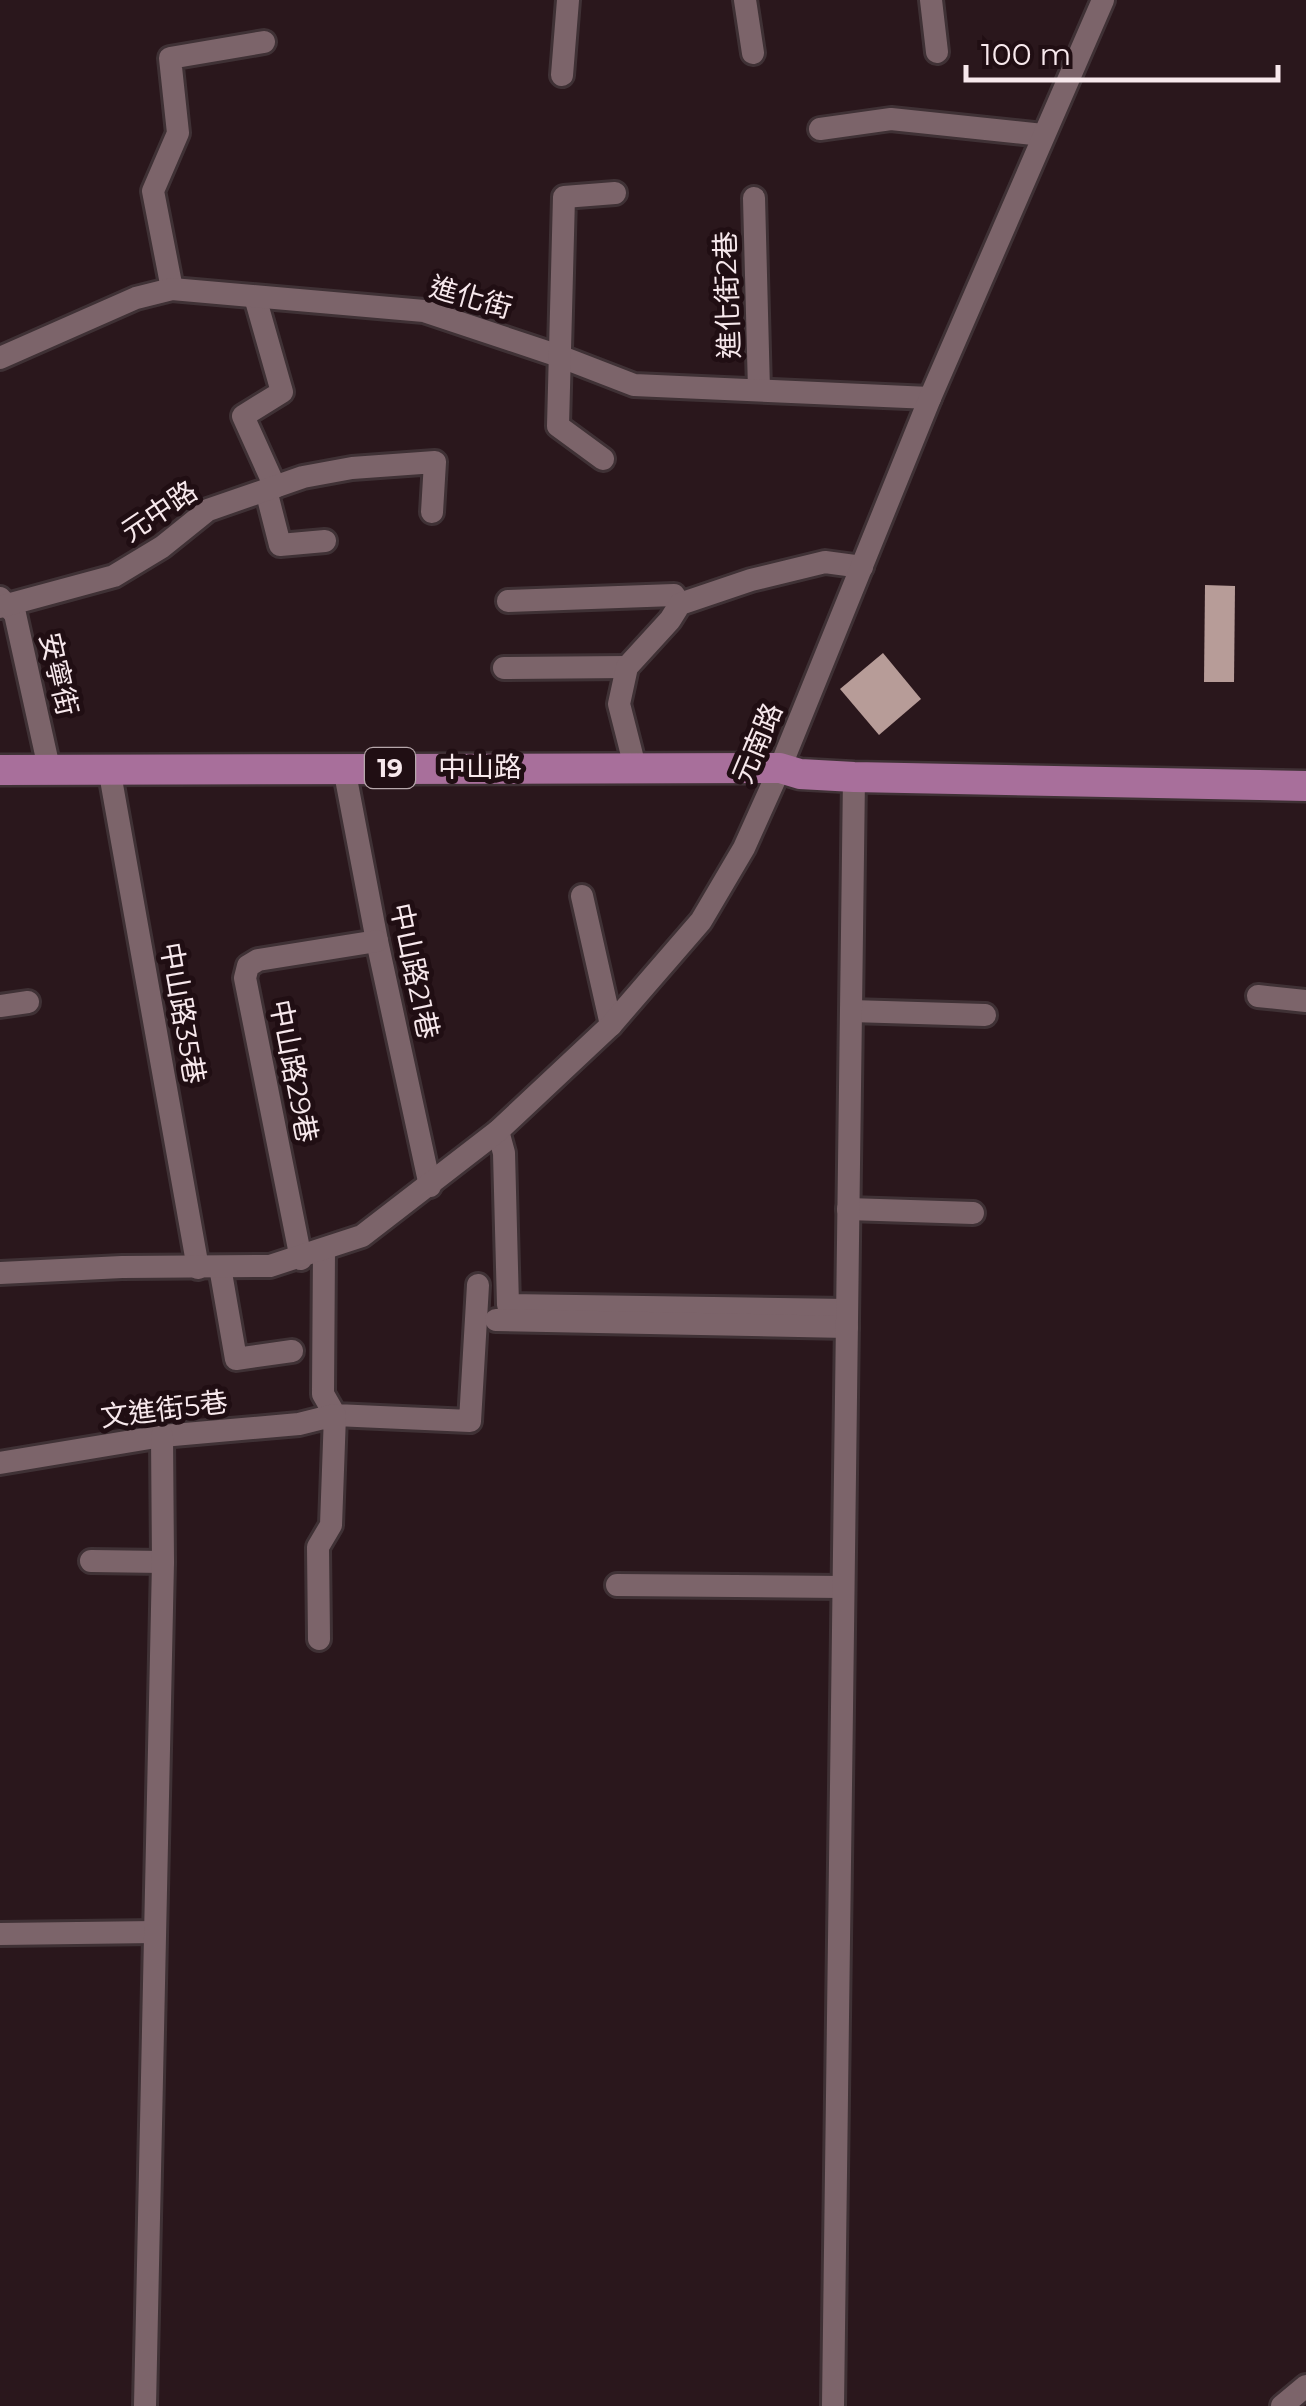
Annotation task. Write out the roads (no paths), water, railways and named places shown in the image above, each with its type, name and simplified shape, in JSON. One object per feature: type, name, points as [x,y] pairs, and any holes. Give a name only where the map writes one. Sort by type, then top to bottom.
[{"type":"main road","name":"中山路","points":[[780,768],[802,758],[1306,766]]},
{"type":"main road","name":"中山路","points":[[0,770],[780,768],[800,774],[854,777],[1306,786]]},
{"type":"street","points":[[562,75],[568,0]]},
{"type":"street","points":[[745,0],[753,53]]},
{"type":"street","points":[[931,0],[938,52]]},
{"type":"street","name":"元南路","points":[[209,1268],[270,1266],[362,1236],[498,1131],[611,1024],[701,921],[744,848],[780,768],[930,398],[1103,0]]},
{"type":"street","points":[[172,289],[153,191],[178,132],[170,58],[264,42]]},
{"type":"street","points":[[820,129],[892,119],[1043,136]]},
{"type":"street","points":[[602,459],[558,426],[564,197],[615,193]]},
{"type":"street","name":"進化街2巷","points":[[754,198],[760,390]]},
{"type":"street","name":"進化街","points":[[0,358],[136,298],[172,289],[424,311],[634,385],[930,398]]},
{"type":"street","points":[[255,297],[282,392],[243,416],[270,489],[280,545],[325,541]]},
{"type":"street","name":"元中路","points":[[2,603],[114,576],[162,547],[208,510],[304,478],[352,468],[435,462],[432,512]]},
{"type":"street","points":[[635,767],[619,704],[627,667],[680,604],[751,580],[825,562],[862,567]]},
{"type":"street","points":[[508,601],[674,595],[680,604]]},
{"type":"street","name":"安寧街","points":[[2,603],[14,614],[50,768]]},
{"type":"street","points":[[504,668],[627,667]]},
{"type":"street","name":"中山路35巷","points":[[108,768],[209,1268],[236,1359],[292,1351]]},
{"type":"street","name":"中山路21巷","points":[[344,768],[430,1186]]},
{"type":"street","points":[[833,2406],[854,777]]},
{"type":"street","points":[[582,896],[611,1024]]},
{"type":"street","name":"中山路29巷","points":[[301,1258],[244,978],[248,966],[258,960],[377,941]]},
{"type":"street","points":[[1258,996],[1306,1002]]},
{"type":"street","points":[[0,1006],[28,1002]]},
{"type":"street","points":[[851,1011],[985,1014]]},
{"type":"street","points":[[498,1131],[504,1153],[508,1305],[847,1318]]},
{"type":"street","points":[[848,1209],[973,1213]]},
{"type":"street","points":[[320,1638],[318,1547],[331,1525],[335,1415],[324,1394],[324,1251]]},
{"type":"street","points":[[0,1273],[122,1267],[209,1268]]},
{"type":"street","name":"文進街5巷","points":[[0,1463],[162,1436],[299,1424],[335,1415],[470,1421],[478,1285]]},
{"type":"street","points":[[496,1320],[847,1318]]},
{"type":"street","points":[[145,2406],[162,1436]]},
{"type":"street","points":[[92,1561],[162,1562]]},
{"type":"street","points":[[617,1585],[844,1587]]},
{"type":"street","points":[[0,1934],[156,1932]]},
{"type":"street","points":[[1282,2406],[1306,2386]]}]
